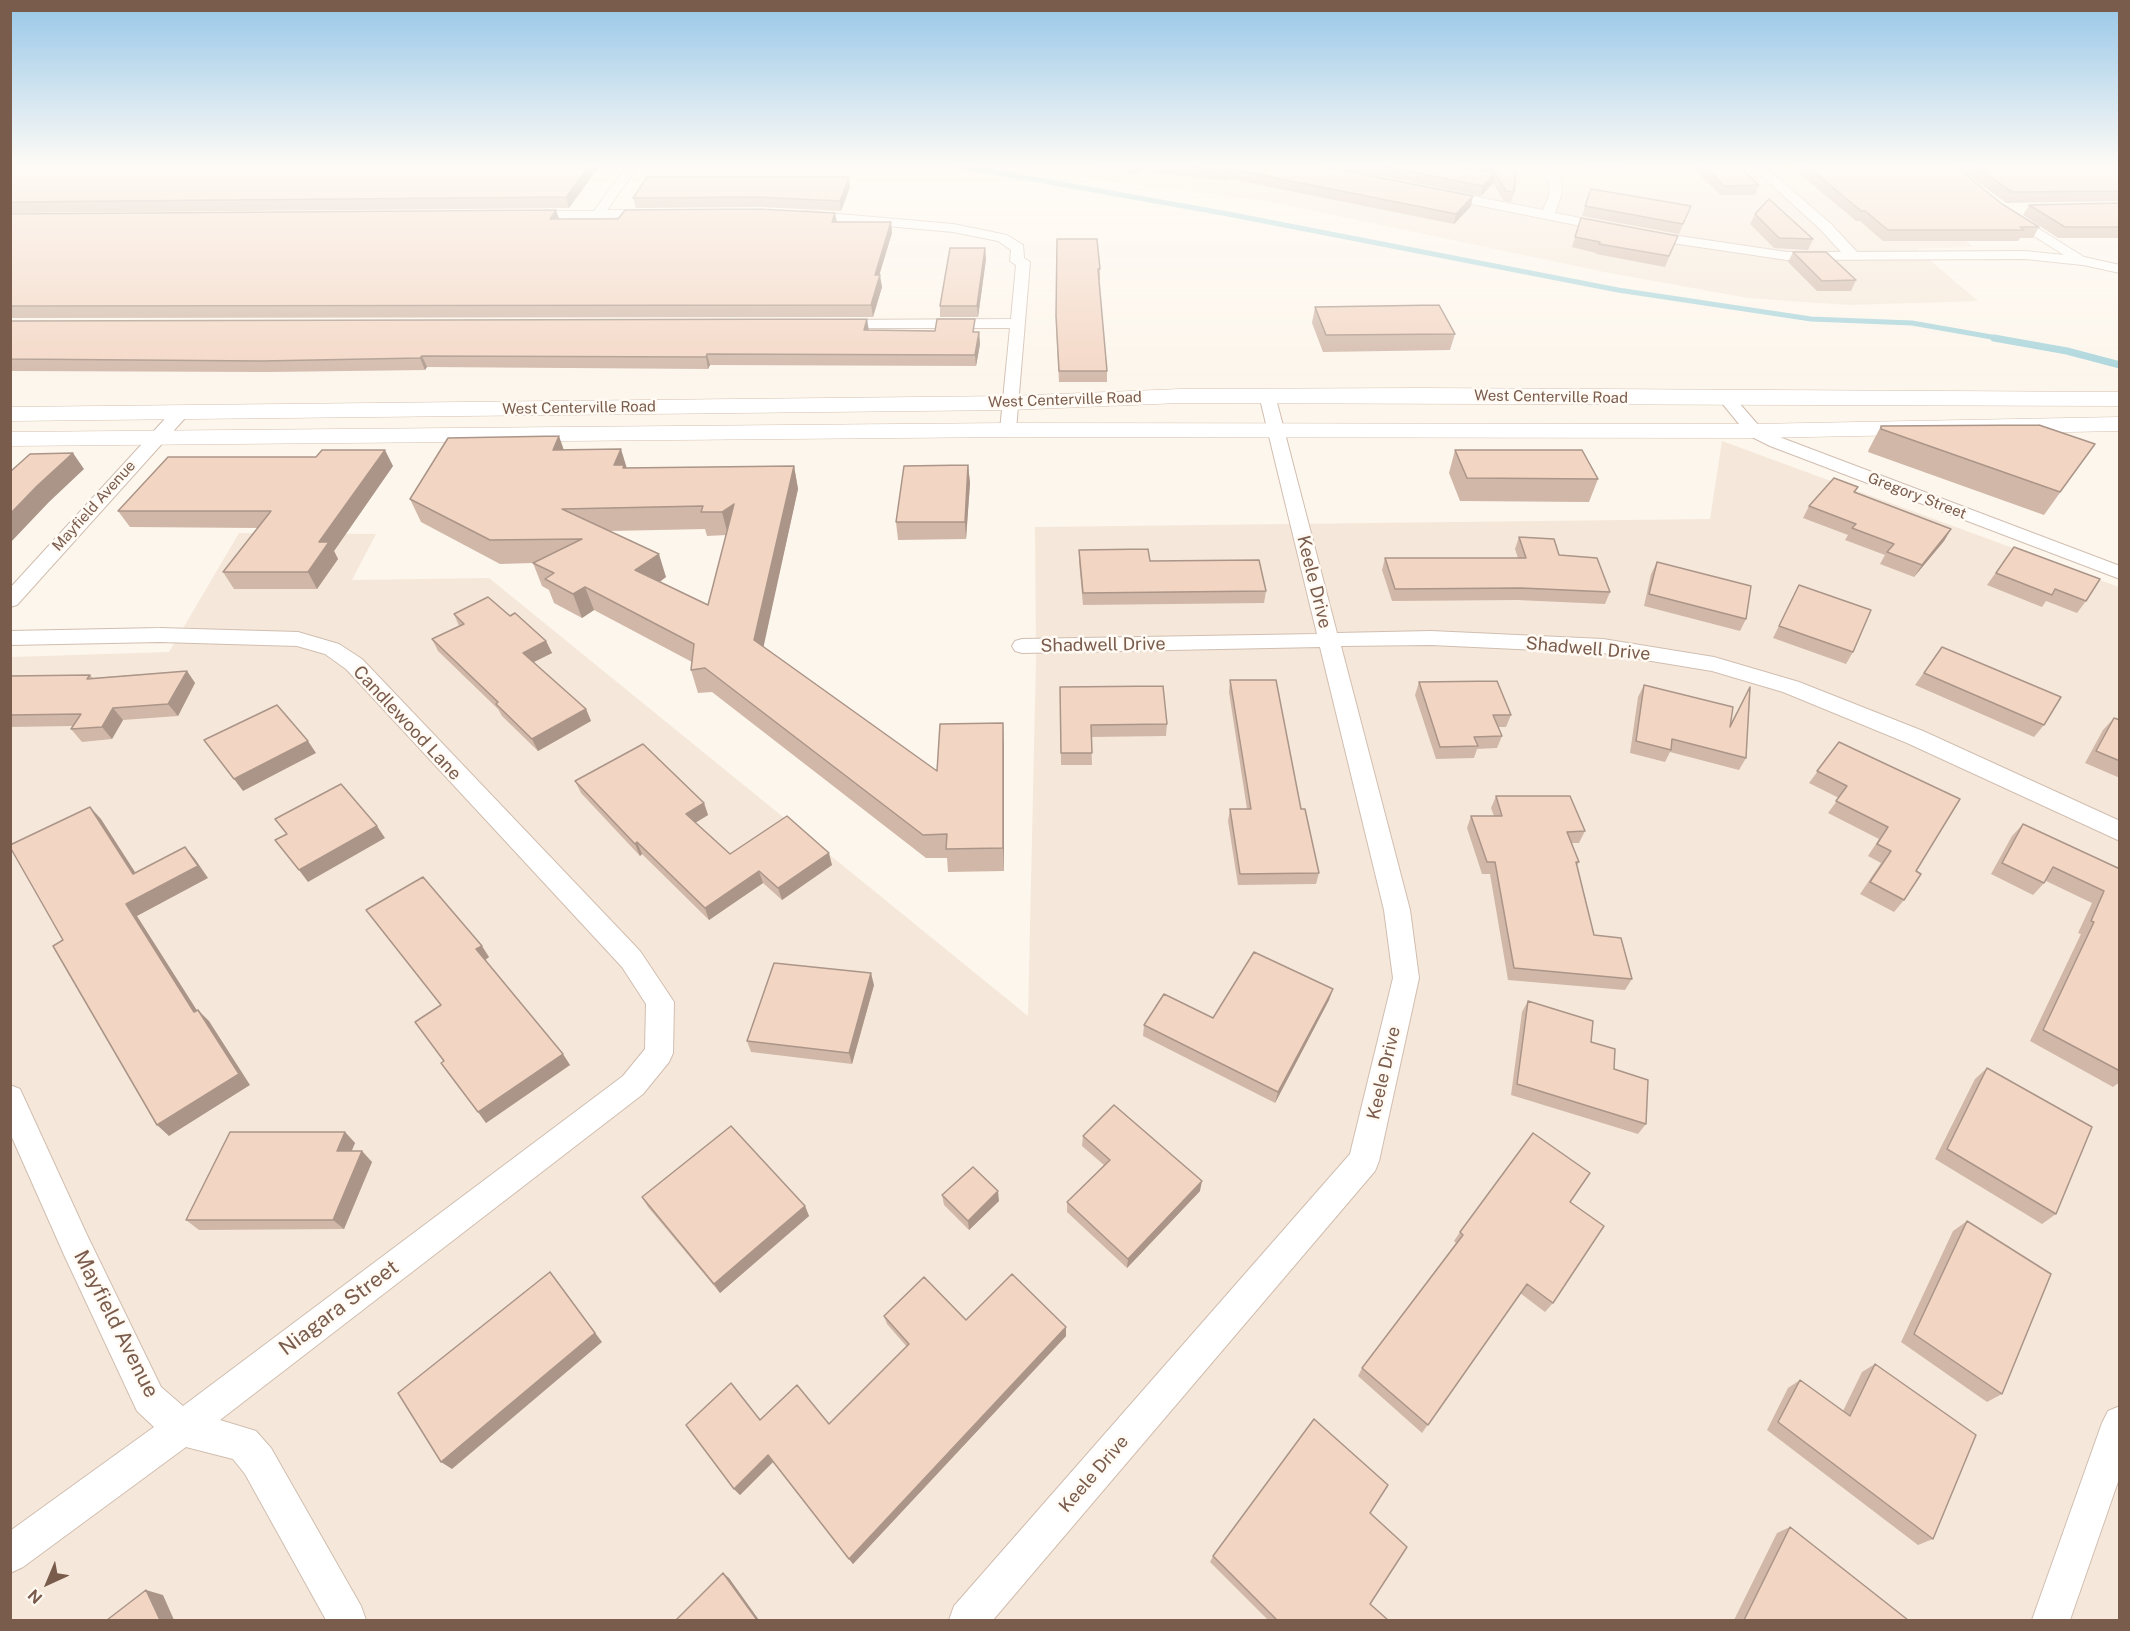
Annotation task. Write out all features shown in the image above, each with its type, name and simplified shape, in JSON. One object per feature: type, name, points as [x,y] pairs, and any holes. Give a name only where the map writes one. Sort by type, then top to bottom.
[{"type":"main road","name":"West Centerville Road","points":[[10,414],[1009,403],[1267,395],[1727,399],[2120,399]]},
{"type":"main road","points":[[2029,400],[2057,424]]},
{"type":"main road","name":"West Centerville Road","points":[[10,439],[1008,430],[1754,431],[2120,424]]},
{"type":"street","points":[[1007,241],[1018,248],[1017,261],[1023,262],[1008,430]]},
{"type":"street","points":[[1683,241],[1787,256],[2025,255],[2082,261],[2120,269]]},
{"type":"street","points":[[1839,241],[1854,257]]},
{"type":"street","points":[[2051,241],[2082,261]]},
{"type":"street","points":[[820,324],[1018,323]]},
{"type":"street","name":"Keele Drive","points":[[968,1620],[1364,1161],[1406,978],[1397,910],[1267,395]]},
{"type":"street","name":"Gregory Street","points":[[1727,399],[1754,431],[1776,442],[2120,573]]},
{"type":"street","name":"Mayfield Avenue","points":[[10,602],[155,438],[180,413]]},
{"type":"street","name":"Candlewood Lane","points":[[10,638],[160,635],[298,639],[332,649],[354,664],[483,805],[631,959],[660,1002],[659,1053]]},
{"type":"street","name":"Shadwell Drive","points":[[1022,646],[1431,638],[1603,646],[1714,664],[1791,687],[1915,737],[2120,832]]},
{"type":"street","name":"Niagara Street","points":[[10,1554],[182,1428],[633,1085],[659,1053]]},
{"type":"street","name":"Mayfield Avenue","points":[[10,1098],[76,1246],[149,1399],[182,1428],[243,1444],[258,1461],[347,1620]]},
{"type":"street","points":[[2051,1620],[2120,1423]]},
{"type":"shaded area","points":[[1458,241],[1967,241],[1974,247],[1917,249],[1978,301],[1849,305],[1748,298],[1604,272]]},
{"type":"shaded area","points":[[1722,441],[2119,587],[2119,1620],[11,1620],[10,657],[169,652],[239,533],[376,534],[352,580],[489,578],[1028,1016],[1036,659],[1035,527],[1710,519]]},
{"type":"building","points":[[10,241],[885,241],[875,275],[880,275],[871,305],[10,306]]},
{"type":"building","points":[[1057,241],[1097,241],[1107,371],[1059,371],[1056,316]]},
{"type":"building","points":[[1596,241],[1676,241],[1669,256],[1599,244],[1600,242]]},
{"type":"building","points":[[950,248],[985,248],[977,306],[940,306]]},
{"type":"building","points":[[1793,252],[1826,252],[1856,280],[1822,281]]},
{"type":"building","points":[[1439,305],[1455,334],[1326,335],[1315,307]]},
{"type":"building","points":[[867,319],[864,330],[935,331],[937,319],[975,319],[973,332],[979,332],[975,355],[422,356],[420,358],[262,361],[10,359],[10,321]]},
{"type":"building","points":[[2039,425],[2095,444],[2060,492],[1881,429],[1881,426]]},
{"type":"building","points":[[559,436],[553,450],[621,449],[614,465],[624,465],[623,468],[794,466],[754,640],[937,771],[940,724],[1003,723],[1003,848],[946,849],[947,834],[923,835],[705,668],[691,670],[694,644],[585,587],[573,594],[545,579],[554,573],[533,563],[582,539],[490,540],[410,499],[448,438]],"holes":[[[734,504],[708,605],[635,570],[659,554],[562,509],[703,506],[701,512],[722,512]]]},
{"type":"building","points":[[322,450],[385,450],[319,542],[329,542],[308,572],[223,572],[271,511],[118,511],[168,457],[316,457]]},
{"type":"building","points":[[1455,450],[1582,450],[1598,479],[1467,478]]},
{"type":"building","points":[[73,453],[10,514],[10,472],[30,454]]},
{"type":"building","points":[[968,465],[965,522],[896,522],[904,466]]},
{"type":"building","points":[[1834,478],[1858,487],[1854,492],[1951,529],[1922,565],[1887,552],[1894,544],[1852,528],[1856,524],[1809,506]]},
{"type":"building","points":[[1519,537],[1554,539],[1559,555],[1597,558],[1610,592],[1521,588],[1395,589],[1385,558],[1526,558]]},
{"type":"building","points":[[2014,547],[2100,579],[2086,601],[2055,589],[2052,595],[1996,573]]},
{"type":"building","points":[[1148,549],[1150,561],[1259,560],[1266,591],[1083,593],[1079,550]]},
{"type":"building","points":[[1657,562],[1751,586],[1746,619],[1649,594]]},
{"type":"building","points":[[1799,585],[1871,610],[1853,652],[1779,626]]},
{"type":"building","points":[[488,597],[510,616],[515,613],[546,641],[523,653],[586,709],[532,739],[496,704],[498,702],[432,639],[464,624],[454,614]]},
{"type":"building","points":[[1942,647],[2061,697],[2044,725],[1924,673]]},
{"type":"building","points":[[187,671],[168,704],[113,708],[102,727],[71,729],[81,714],[10,715],[10,676],[90,675],[87,679]]},
{"type":"building","points":[[1230,680],[1276,680],[1301,809],[1305,809],[1319,873],[1240,874],[1230,809],[1251,809]]},
{"type":"building","points":[[1497,681],[1511,715],[1493,715],[1502,736],[1474,737],[1478,746],[1440,747],[1419,682]]},
{"type":"building","points":[[1644,685],[1733,707],[1730,727],[1750,687],[1746,758],[1672,739],[1671,750],[1636,741]]},
{"type":"building","points":[[1163,686],[1167,724],[1091,725],[1092,753],[1061,753],[1060,687]]},
{"type":"building","points":[[277,705],[308,741],[234,779],[204,740]]},
{"type":"building","points":[[2114,718],[2120,720],[2120,761],[2096,751]]},
{"type":"building","points":[[1839,742],[1960,799],[1916,871],[1921,874],[1904,900],[1870,882],[1891,851],[1877,844],[1888,827],[1836,801],[1847,786],[1817,771]]},
{"type":"building","points":[[643,744],[704,803],[686,814],[730,854],[787,816],[829,853],[778,888],[759,871],[705,908],[637,842],[635,844],[575,781]]},
{"type":"building","points":[[341,784],[377,826],[299,870],[275,840],[287,834],[275,819]]},
{"type":"building","points":[[1496,796],[1570,796],[1585,831],[1567,832],[1579,862],[1576,862],[1594,935],[1621,938],[1632,979],[1514,968],[1495,862],[1487,862],[1471,816],[1502,816]]},
{"type":"building","points":[[90,807],[133,874],[185,847],[198,866],[126,904],[194,1012],[198,1010],[239,1074],[157,1125],[53,946],[63,940],[10,847]]},
{"type":"building","points":[[2023,824],[2120,869],[2120,1071],[2043,1030],[2094,922],[2091,921],[2104,891],[2053,867],[2044,883],[2002,863]]},
{"type":"building","points":[[423,877],[482,946],[476,949],[563,1054],[478,1112],[441,1063],[444,1061],[415,1022],[441,1005],[366,910]]},
{"type":"building","points":[[1254,952],[1333,989],[1278,1092],[1144,1025],[1164,994],[1213,1018]]},
{"type":"building","points":[[774,963],[871,973],[849,1053],[747,1041]]},
{"type":"building","points":[[1528,1001],[1593,1021],[1591,1042],[1615,1049],[1614,1069],[1648,1080],[1646,1124],[1517,1084]]},
{"type":"building","points":[[1987,1068],[2092,1127],[2056,1214],[1947,1149]]},
{"type":"building","points":[[1114,1105],[1202,1181],[1128,1259],[1067,1202],[1110,1160],[1083,1136]]},
{"type":"building","points":[[731,1126],[805,1206],[714,1284],[642,1197]]},
{"type":"building","points":[[230,1132],[345,1132],[337,1151],[362,1151],[333,1220],[186,1220]]},
{"type":"building","points":[[1533,1133],[1590,1173],[1570,1202],[1604,1226],[1553,1303],[1527,1284],[1428,1425],[1362,1368],[1463,1235],[1460,1232]]},
{"type":"building","points":[[973,1167],[998,1191],[968,1221],[942,1195]]},
{"type":"building","points":[[1967,1221],[2051,1274],[2002,1394],[1914,1334]]},
{"type":"building","points":[[550,1272],[595,1333],[441,1462],[398,1393]]},
{"type":"building","points":[[1012,1274],[1066,1327],[849,1559],[768,1455],[734,1489],[686,1425],[731,1383],[760,1420],[797,1385],[829,1424],[909,1344],[884,1316],[924,1277],[966,1320]]},
{"type":"building","points":[[1875,1364],[1976,1435],[1933,1539],[1778,1422],[1800,1380],[1850,1416]]},
{"type":"building","points":[[1314,1419],[1388,1485],[1370,1513],[1407,1547],[1370,1604],[1388,1620],[1277,1620],[1213,1556]]},
{"type":"building","points":[[1790,1527],[1908,1620],[1744,1620]]},
{"type":"building","points":[[723,1573],[757,1620],[676,1620]]},
{"type":"building","points":[[146,1590],[160,1620],[107,1620]]},
{"type":"waterway","points":[[1367,241],[1618,290],[1811,319],[1912,323],[2003,339]]},
{"type":"waterway","points":[[1994,338],[2067,351],[2120,365]]}]
